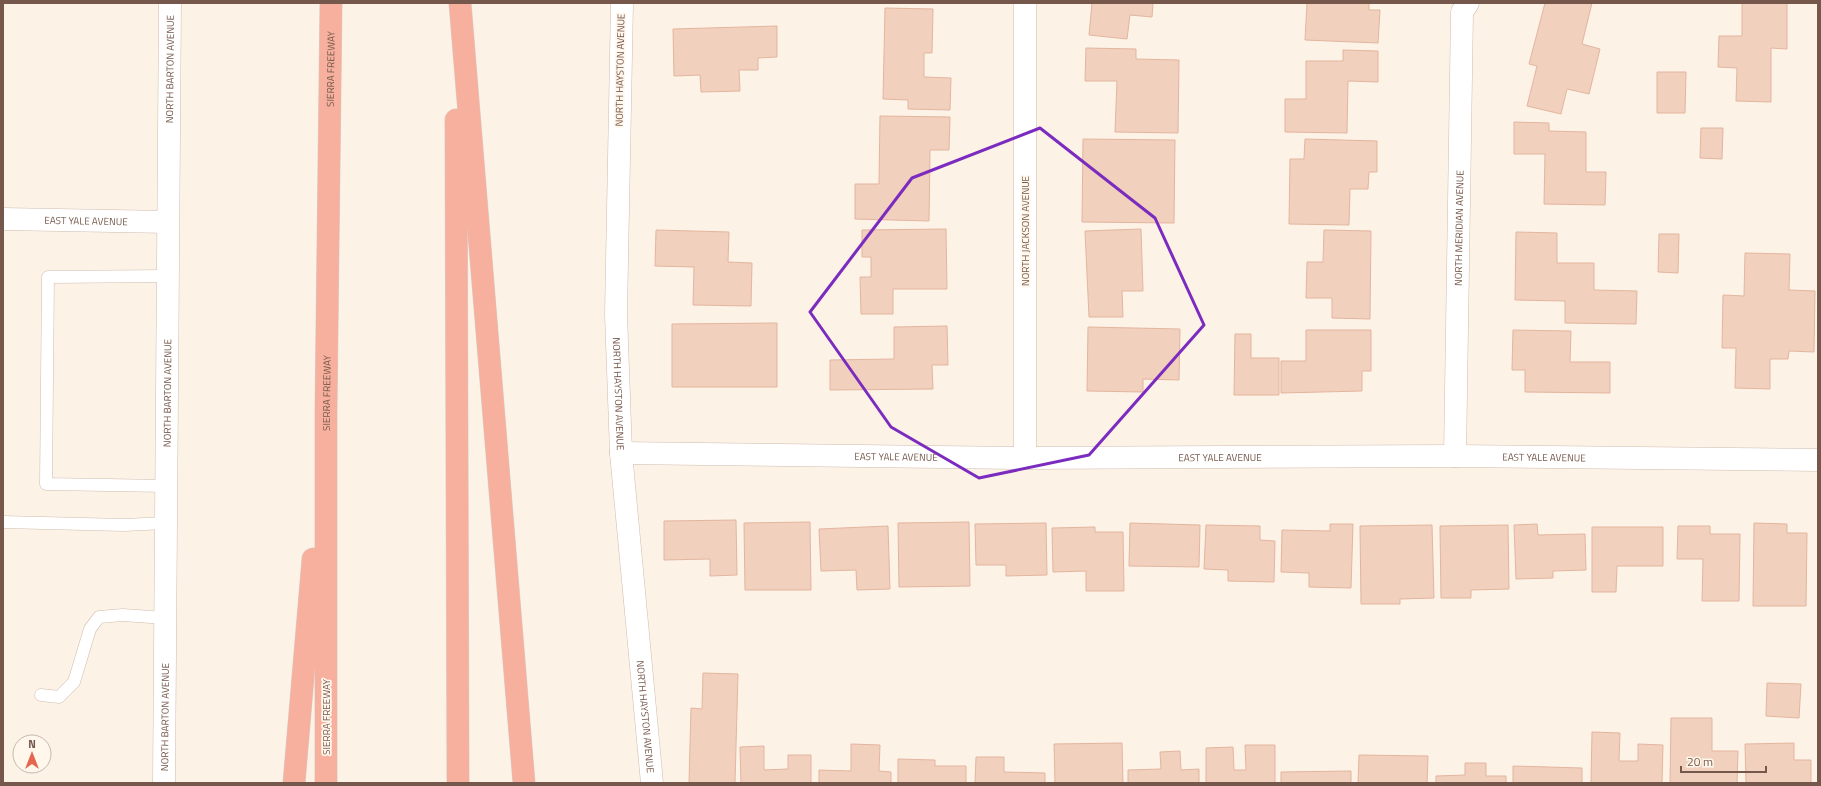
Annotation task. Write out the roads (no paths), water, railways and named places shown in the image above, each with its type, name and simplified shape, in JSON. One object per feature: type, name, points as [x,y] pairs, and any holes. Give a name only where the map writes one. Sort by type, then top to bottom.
[{"type":"highway","name":"SIERRA FREEWAY","points":[[326,783],[326,409],[332,3]]},
{"type":"highway","points":[[456,3],[458,783]]},
{"type":"highway","points":[[460,3],[524,783]]},
{"type":"highway","points":[[294,783],[326,409]]},
{"type":"street","name":"NORTH BARTON AVENUE","points":[[164,783],[170,3]]},
{"type":"street","name":"NORTH HAYSTON AVENUE","points":[[622,3],[616,314],[621,453],[652,783]]},
{"type":"street","name":"NORTH JACKSON AVENUE","points":[[1025,3],[1025,458]]},
{"type":"street","name":"NORTH MERIDIAN AVENUE","points":[[1455,456],[1462,12],[1468,3]]},
{"type":"street","name":"EAST YALE AVENUE","points":[[3,219],[168,222]]},
{"type":"street","name":"EAST YALE AVENUE","points":[[621,453],[1025,458],[1455,456],[1818,460]]},
{"type":"lane","points":[[166,486],[46,484],[48,277],[168,276]]},
{"type":"lane","points":[[3,522],[124,524],[166,523]]},
{"type":"lane","points":[[42,695],[59,697],[74,682],[90,629],[99,617],[123,615],[165,618]]}]
